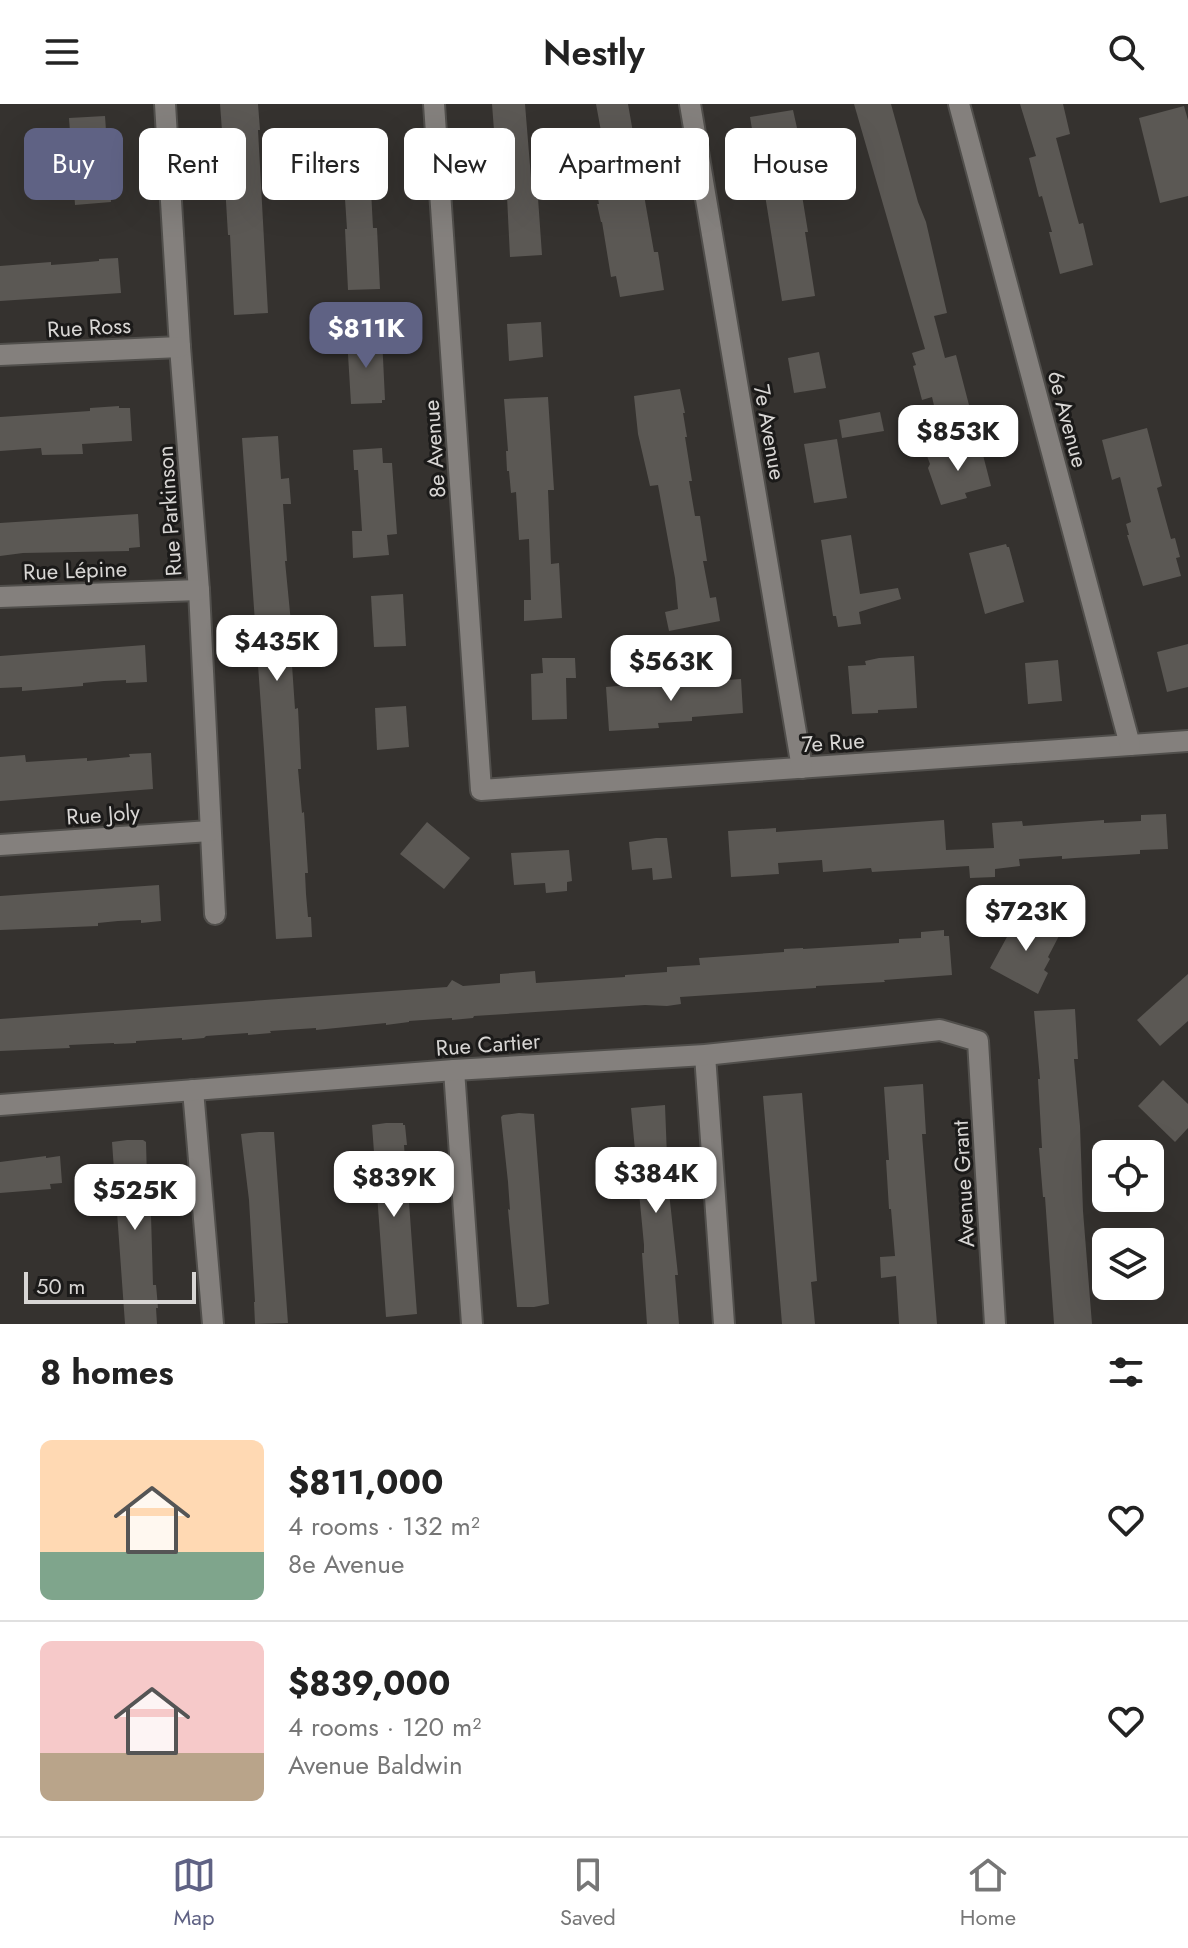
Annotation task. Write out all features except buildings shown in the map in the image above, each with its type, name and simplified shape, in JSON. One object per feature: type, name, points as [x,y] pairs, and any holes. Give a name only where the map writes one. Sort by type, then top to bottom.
[{"type":"street","name":"Rue Parkinson","points":[[165,104],[199,590],[215,914]]},
{"type":"street","name":"8e Avenue","points":[[434,104],[481,790]]},
{"type":"street","name":"7e Avenue","points":[[690,104],[802,768]]},
{"type":"street","name":"6e Avenue","points":[[959,104],[1130,745]]},
{"type":"street","name":"Rue Ross","points":[[0,355],[180,347]]},
{"type":"street","name":"Rue Lépine","points":[[0,597],[199,590]]},
{"type":"street","name":"7e Rue","points":[[481,790],[1188,741]]},
{"type":"street","name":"Rue Joly","points":[[0,845],[210,831]]},
{"type":"street","name":"Rue Cartier","points":[[0,1105],[454,1070],[705,1055],[940,1030],[978,1041]]},
{"type":"street","name":"Avenue Grant","points":[[978,1041],[995,1324]]},
{"type":"street","points":[[705,1055],[724,1324]]},
{"type":"street","points":[[454,1070],[472,1324]]},
{"type":"street","points":[[193,1090],[213,1324]]}]
